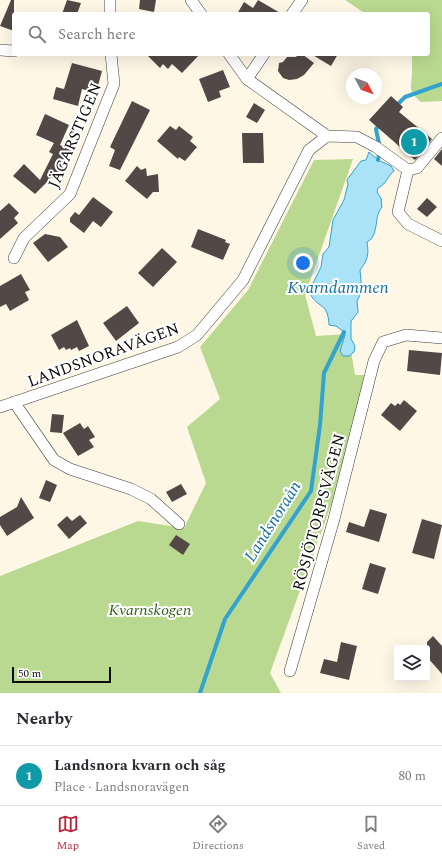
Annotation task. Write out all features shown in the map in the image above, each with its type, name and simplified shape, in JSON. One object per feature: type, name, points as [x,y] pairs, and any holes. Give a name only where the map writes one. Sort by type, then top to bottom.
[{"type":"street","points":[[110,0],[110,12]]},
{"type":"street","points":[[191,0],[200,12]]},
{"type":"street","points":[[293,12],[302,0]]},
{"type":"street","points":[[0,50],[12,51]]},
{"type":"street","name":"JÄGARSTIGEN","points":[[14,258],[24,238],[70,194],[114,84],[111,56]]},
{"type":"street","points":[[230,56],[247,79],[327,136],[356,137],[376,147],[408,170],[417,168],[442,138]]},
{"type":"street","points":[[247,79],[263,56]]},
{"type":"street","name":"LANDSNORAVÄGEN","points":[[0,407],[178,347],[197,335],[243,280],[309,150],[327,136]]},
{"type":"street","points":[[408,170],[398,212],[408,224],[442,241]]},
{"type":"street","name":"RÖSJÖTORPSVÄGEN","points":[[290,671],[338,506],[374,360],[383,342],[406,335],[442,338]]},
{"type":"street","points":[[14,402],[54,460],[70,469],[131,489],[151,499],[179,524]]},
{"type":"green space","points":[[345,0],[442,0],[442,101],[421,102],[411,90],[412,56],[430,56],[430,12],[363,12]]},
{"type":"green space","name":"Kvarnskogen","points":[[353,159],[305,295],[316,336],[348,334],[355,375],[365,375],[349,456],[270,673],[281,693],[0,693],[0,576],[138,521],[184,528],[206,483],[187,427],[220,399],[200,347],[248,290],[314,160]]},
{"type":"water","name":"Kvarndammen","points":[[369,152],[378,160],[391,166],[394,171],[378,188],[377,192],[381,198],[382,207],[379,211],[374,235],[367,242],[367,257],[360,270],[362,291],[357,301],[358,312],[351,321],[351,339],[355,346],[354,352],[349,356],[343,356],[340,351],[345,335],[344,332],[336,326],[329,325],[325,309],[311,296],[310,289],[321,267],[323,254],[329,247],[333,220],[344,200],[348,184],[347,180],[361,161],[366,160]]},
{"type":"building","points":[[11,0],[14,0],[14,12],[12,12],[12,30],[0,26]]},
{"type":"building","points":[[67,0],[81,3],[78,12],[63,12]]},
{"type":"building","points":[[140,0],[156,0],[154,12],[139,9]]},
{"type":"building","points":[[258,0],[279,12],[238,12],[244,2],[253,8]]},
{"type":"building","points":[[148,56],[198,56],[182,73],[172,64],[168,69],[163,64],[160,68]]},
{"type":"building","points":[[305,56],[314,63],[304,75],[297,79],[289,80],[283,78],[278,71],[279,63],[283,62],[287,57]]},
{"type":"building","points":[[314,56],[337,56],[331,66]]},
{"type":"building","points":[[72,63],[102,71],[96,93],[82,89],[78,106],[53,99],[56,87],[64,89]]},
{"type":"building","points":[[223,70],[230,87],[219,91],[221,97],[208,102],[199,79]]},
{"type":"building","points":[[391,96],[403,107],[399,112],[432,139],[415,160],[369,120]]},
{"type":"building","points":[[132,101],[150,110],[120,170],[109,166],[115,150],[110,147]]},
{"type":"building","points":[[254,103],[265,110],[257,123],[246,117]]},
{"type":"building","points":[[45,114],[69,125],[60,145],[72,151],[59,177],[54,175],[35,194],[13,176],[24,164],[40,180],[53,154],[49,152],[54,143],[36,135]]},
{"type":"building","points":[[170,126],[176,130],[179,126],[193,137],[190,141],[197,147],[185,161],[179,157],[178,159],[157,141]]},
{"type":"building","points":[[242,133],[263,133],[264,163],[243,163]]},
{"type":"building","points":[[442,149],[442,166],[434,159]]},
{"type":"building","points":[[137,166],[141,170],[146,168],[147,176],[158,174],[159,192],[153,192],[147,199],[125,181]]},
{"type":"building","points":[[93,197],[113,212],[101,227],[93,221],[84,233],[70,222],[70,218],[75,212],[79,215]]},
{"type":"building","points":[[427,198],[437,207],[427,217],[417,209]]},
{"type":"building","points":[[9,203],[19,213],[14,218],[18,223],[0,239],[0,211]]},
{"type":"building","points":[[198,229],[226,240],[225,242],[230,244],[223,260],[191,247]]},
{"type":"building","points":[[45,234],[60,237],[68,247],[48,262],[33,243]]},
{"type":"building","points":[[162,248],[177,262],[153,287],[138,273]]},
{"type":"building","points":[[21,274],[30,290],[25,292],[29,300],[10,311],[6,304],[0,307],[0,286]]},
{"type":"building","points":[[127,306],[139,323],[116,341],[103,323]]},
{"type":"building","points":[[77,320],[89,346],[79,351],[77,347],[71,350],[70,348],[66,350],[64,347],[59,350],[51,335]]},
{"type":"building","points":[[409,350],[442,353],[440,375],[407,371]]},
{"type":"building","points":[[404,400],[417,411],[400,431],[381,415],[391,403],[395,406],[398,403],[400,405]]},
{"type":"building","points":[[52,414],[64,415],[62,433],[50,432]]},
{"type":"building","points":[[80,423],[84,429],[88,426],[95,437],[89,440],[94,447],[78,456],[63,433]]},
{"type":"building","points":[[46,480],[57,485],[50,502],[39,498]]},
{"type":"building","points":[[181,484],[187,494],[172,502],[166,492]]},
{"type":"building","points":[[21,497],[34,518],[7,536],[0,525],[0,517],[17,507]]},
{"type":"building","points":[[370,509],[387,514],[379,542],[346,532],[349,522],[364,527]]},
{"type":"building","points":[[80,515],[87,523],[69,539],[57,525],[67,516],[72,521]]},
{"type":"building","points":[[422,519],[442,525],[434,559],[412,553]]},
{"type":"building","points":[[176,535],[190,544],[183,555],[169,545]]},
{"type":"building","points":[[370,563],[386,568],[378,594],[362,589]]},
{"type":"building","points":[[433,636],[442,646],[442,674],[430,660],[430,645],[427,645],[427,642]]},
{"type":"building","points":[[341,642],[357,646],[349,680],[320,673],[324,659],[337,662]]},
{"type":"waterway","points":[[395,107],[405,97],[442,84]]},
{"type":"waterway","points":[[378,160],[380,149],[376,129],[380,124]]},
{"type":"waterway","name":"Landsnoraån","points":[[200,693],[225,619],[311,491],[320,425],[324,373],[344,332]]},
{"type":"place","name":"Landsnora kvarn och såg","points":[[414,142]]}]
